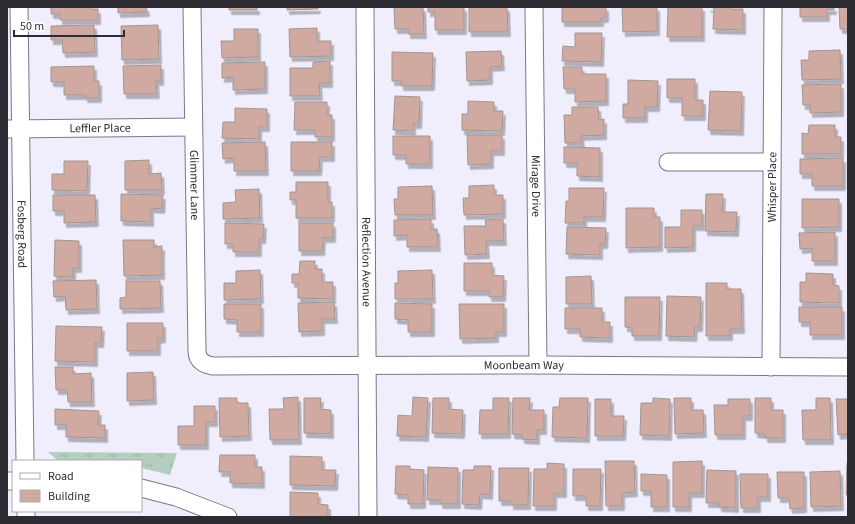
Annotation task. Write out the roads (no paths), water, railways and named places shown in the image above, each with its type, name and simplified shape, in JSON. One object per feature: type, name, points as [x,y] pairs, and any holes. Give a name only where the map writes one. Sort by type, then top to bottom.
[{"type":"street","name":"Fosberg Road","points":[[19,7],[14,129],[25,460]]},
{"type":"street","name":"Glimmer Lane","points":[[192,7],[196,351],[201,361]]},
{"type":"street","name":"Reflection Avenue","points":[[365,7],[368,517]]},
{"type":"street","name":"Mirage Drive","points":[[534,7],[538,365]]},
{"type":"street","name":"Whisper Place","points":[[771,367],[774,7]]},
{"type":"street","name":"Leffler Place","points":[[14,129],[193,127]]},
{"type":"street","points":[[668,162],[772,162]]},
{"type":"street","name":"Moonbeam Way","points":[[201,361],[213,366],[538,365],[848,367]]},
{"type":"street","points":[[142,488],[176,497],[210,513],[228,517]]}]
